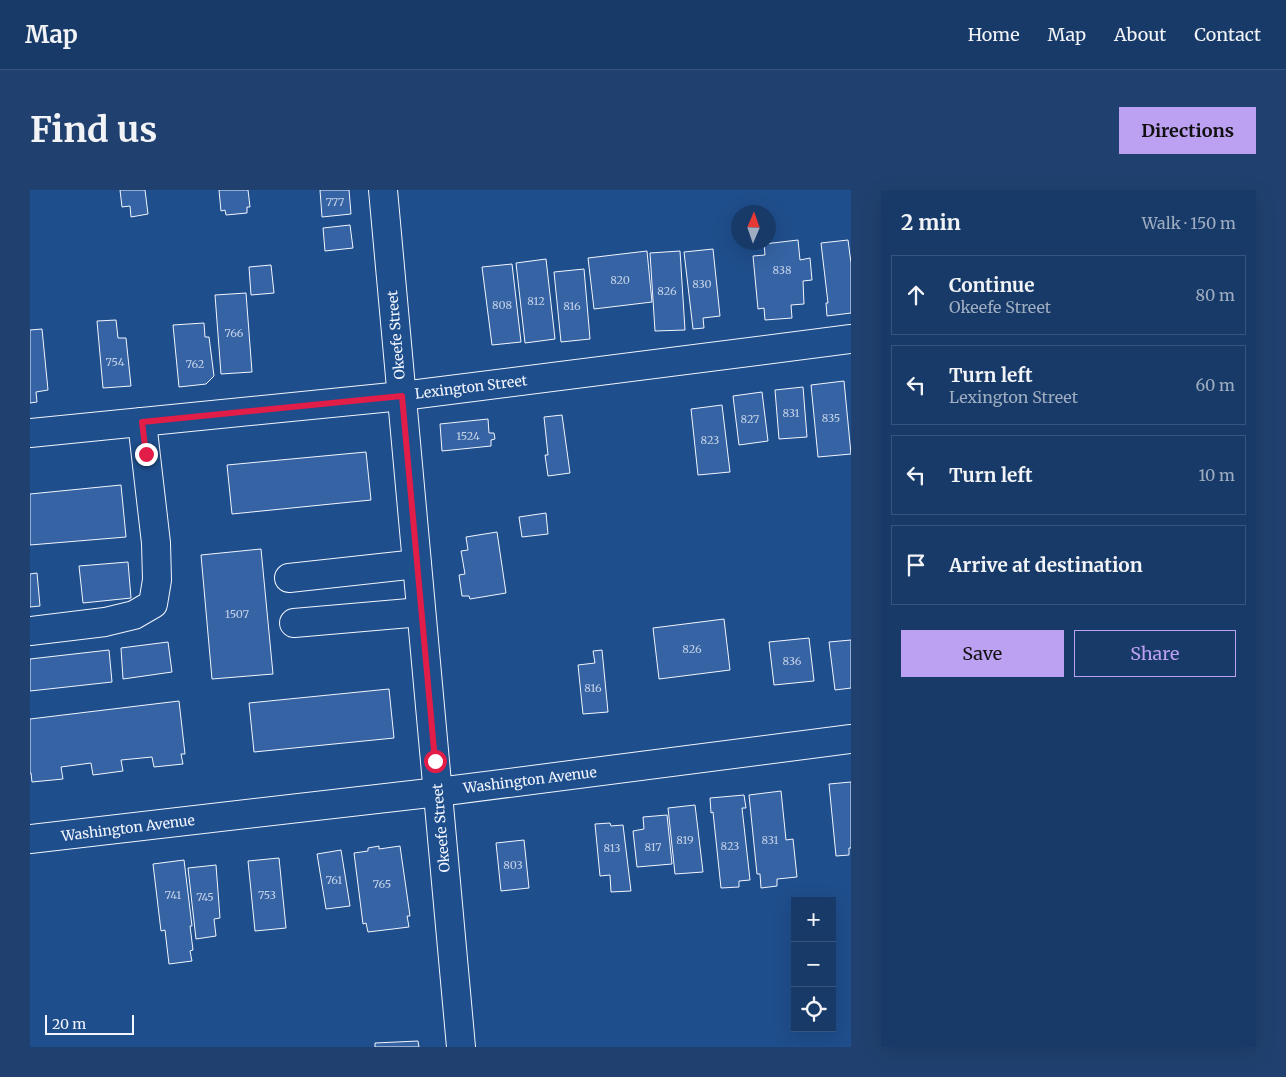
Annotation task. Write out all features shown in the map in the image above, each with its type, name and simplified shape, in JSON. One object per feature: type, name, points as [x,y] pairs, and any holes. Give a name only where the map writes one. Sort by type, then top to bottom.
[{"type":"street","name":"Okeefe Street","points":[[383,190],[461,1047]]},
{"type":"street","name":"Lexington Street","points":[[30,433],[402,396],[851,339]]},
{"type":"street","points":[[30,630],[105,622],[134,616],[153,604],[157,580],[156,543],[142,422]]},
{"type":"street","points":[[289,578],[417,564]]},
{"type":"street","points":[[294,622],[421,612]]},
{"type":"street","name":"Washington Avenue","points":[[30,839],[438,792],[851,739]]},
{"type":"building","points":[[120,190],[145,190],[148,214],[131,217],[130,206],[122,207]]},
{"type":"building","points":[[219,190],[248,190],[250,207],[247,207],[247,213],[226,215],[225,210],[221,211]]},
{"type":"building","points":[[320,190],[349,190],[351,214],[322,217]]},
{"type":"building","points":[[350,225],[353,248],[325,251],[323,228]]},
{"type":"building","points":[[798,240],[800,260],[810,258],[812,280],[803,281],[804,304],[791,305],[792,318],[765,320],[764,308],[758,309],[753,256],[765,255],[765,250],[776,250],[776,243]]},
{"type":"building","points":[[848,240],[851,263],[851,313],[827,316],[826,303],[828,303],[821,243]]},
{"type":"building","points":[[713,249],[720,316],[703,318],[704,328],[693,329],[684,252]]},
{"type":"building","points":[[647,251],[652,302],[594,309],[588,258]]},
{"type":"building","points":[[680,251],[685,330],[655,331],[650,253]]},
{"type":"building","points":[[546,259],[555,339],[525,343],[516,263]]},
{"type":"building","points":[[512,264],[521,342],[492,345],[482,267]]},
{"type":"building","points":[[271,265],[274,293],[251,295],[249,267]]},
{"type":"building","points":[[584,269],[590,339],[561,342],[554,272]]},
{"type":"building","points":[[246,293],[252,372],[221,374],[215,295]]},
{"type":"building","points":[[116,320],[118,338],[126,338],[131,386],[103,388],[97,321]]},
{"type":"building","points":[[204,323],[205,337],[209,337],[214,376],[206,384],[179,387],[173,325]]},
{"type":"building","points":[[42,329],[48,390],[36,392],[37,402],[30,403],[30,330]]},
{"type":"building","points":[[844,381],[851,454],[818,457],[811,385]]},
{"type":"building","points":[[803,387],[807,437],[779,439],[775,390]]},
{"type":"building","points":[[762,392],[768,441],[739,445],[733,396]]},
{"type":"building","points":[[722,405],[730,472],[698,475],[691,409]]},
{"type":"building","points":[[562,415],[570,473],[548,476],[545,455],[548,455],[544,417]]},
{"type":"building","points":[[488,419],[489,433],[494,433],[495,439],[491,440],[491,446],[442,451],[440,424]]},
{"type":"building","points":[[366,452],[371,500],[232,514],[227,465]]},
{"type":"building","points":[[121,485],[126,537],[30,545],[30,494]]},
{"type":"building","points":[[546,513],[548,534],[522,537],[519,517]]},
{"type":"building","points":[[497,532],[506,593],[470,599],[469,596],[462,596],[459,575],[465,574],[461,551],[468,550],[466,537]]},
{"type":"building","points":[[261,549],[273,674],[212,679],[201,555]]},
{"type":"building","points":[[128,562],[131,598],[83,603],[79,566]]},
{"type":"building","points":[[37,573],[40,606],[30,607],[30,574]]},
{"type":"building","points":[[724,619],[730,670],[659,679],[653,628]]},
{"type":"building","points":[[809,638],[814,681],[774,685],[769,642]]},
{"type":"building","points":[[851,640],[851,688],[835,690],[829,642]]},
{"type":"building","points":[[168,642],[172,672],[123,679],[121,648]]},
{"type":"building","points":[[109,650],[112,682],[30,691],[30,659]]},
{"type":"building","points":[[602,650],[608,712],[583,714],[578,665],[595,663],[593,651]]},
{"type":"building","points":[[389,689],[394,738],[254,752],[249,703]]},
{"type":"building","points":[[179,701],[185,754],[181,754],[183,764],[154,767],[152,757],[121,760],[123,771],[93,775],[91,763],[61,767],[63,779],[32,782],[30,773],[30,719]]},
{"type":"building","points":[[851,782],[851,848],[849,848],[849,855],[836,856],[829,784]]},
{"type":"building","points":[[781,791],[786,840],[793,839],[797,877],[777,879],[777,886],[761,888],[760,874],[757,874],[749,795]]},
{"type":"building","points":[[744,795],[746,808],[742,808],[750,880],[739,881],[739,887],[721,888],[710,798]]},
{"type":"building","points":[[695,805],[703,872],[675,874],[668,808]]},
{"type":"building","points":[[667,815],[672,864],[637,867],[633,831],[644,829],[643,817]]},
{"type":"building","points":[[610,823],[611,826],[623,825],[631,891],[611,892],[610,875],[600,876],[595,824]]},
{"type":"building","points":[[524,840],[529,888],[501,891],[496,843]]},
{"type":"building","points":[[379,846],[379,849],[400,846],[410,916],[407,916],[409,927],[368,932],[366,923],[363,924],[354,853],[368,851],[368,848]]},
{"type":"building","points":[[341,850],[350,906],[326,909],[317,854]]},
{"type":"building","points":[[279,858],[286,928],[255,931],[248,861]]},
{"type":"building","points":[[184,860],[192,926],[190,926],[193,950],[190,951],[192,961],[169,964],[165,930],[161,931],[153,864]]},
{"type":"building","points":[[216,865],[220,918],[214,919],[216,936],[196,939],[188,868]]},
{"type":"building","points":[[418,1041],[419,1047],[375,1047],[375,1043]]},
{"type":"route","points":[[146,454],[142,422],[402,396],[435,761]]}]
